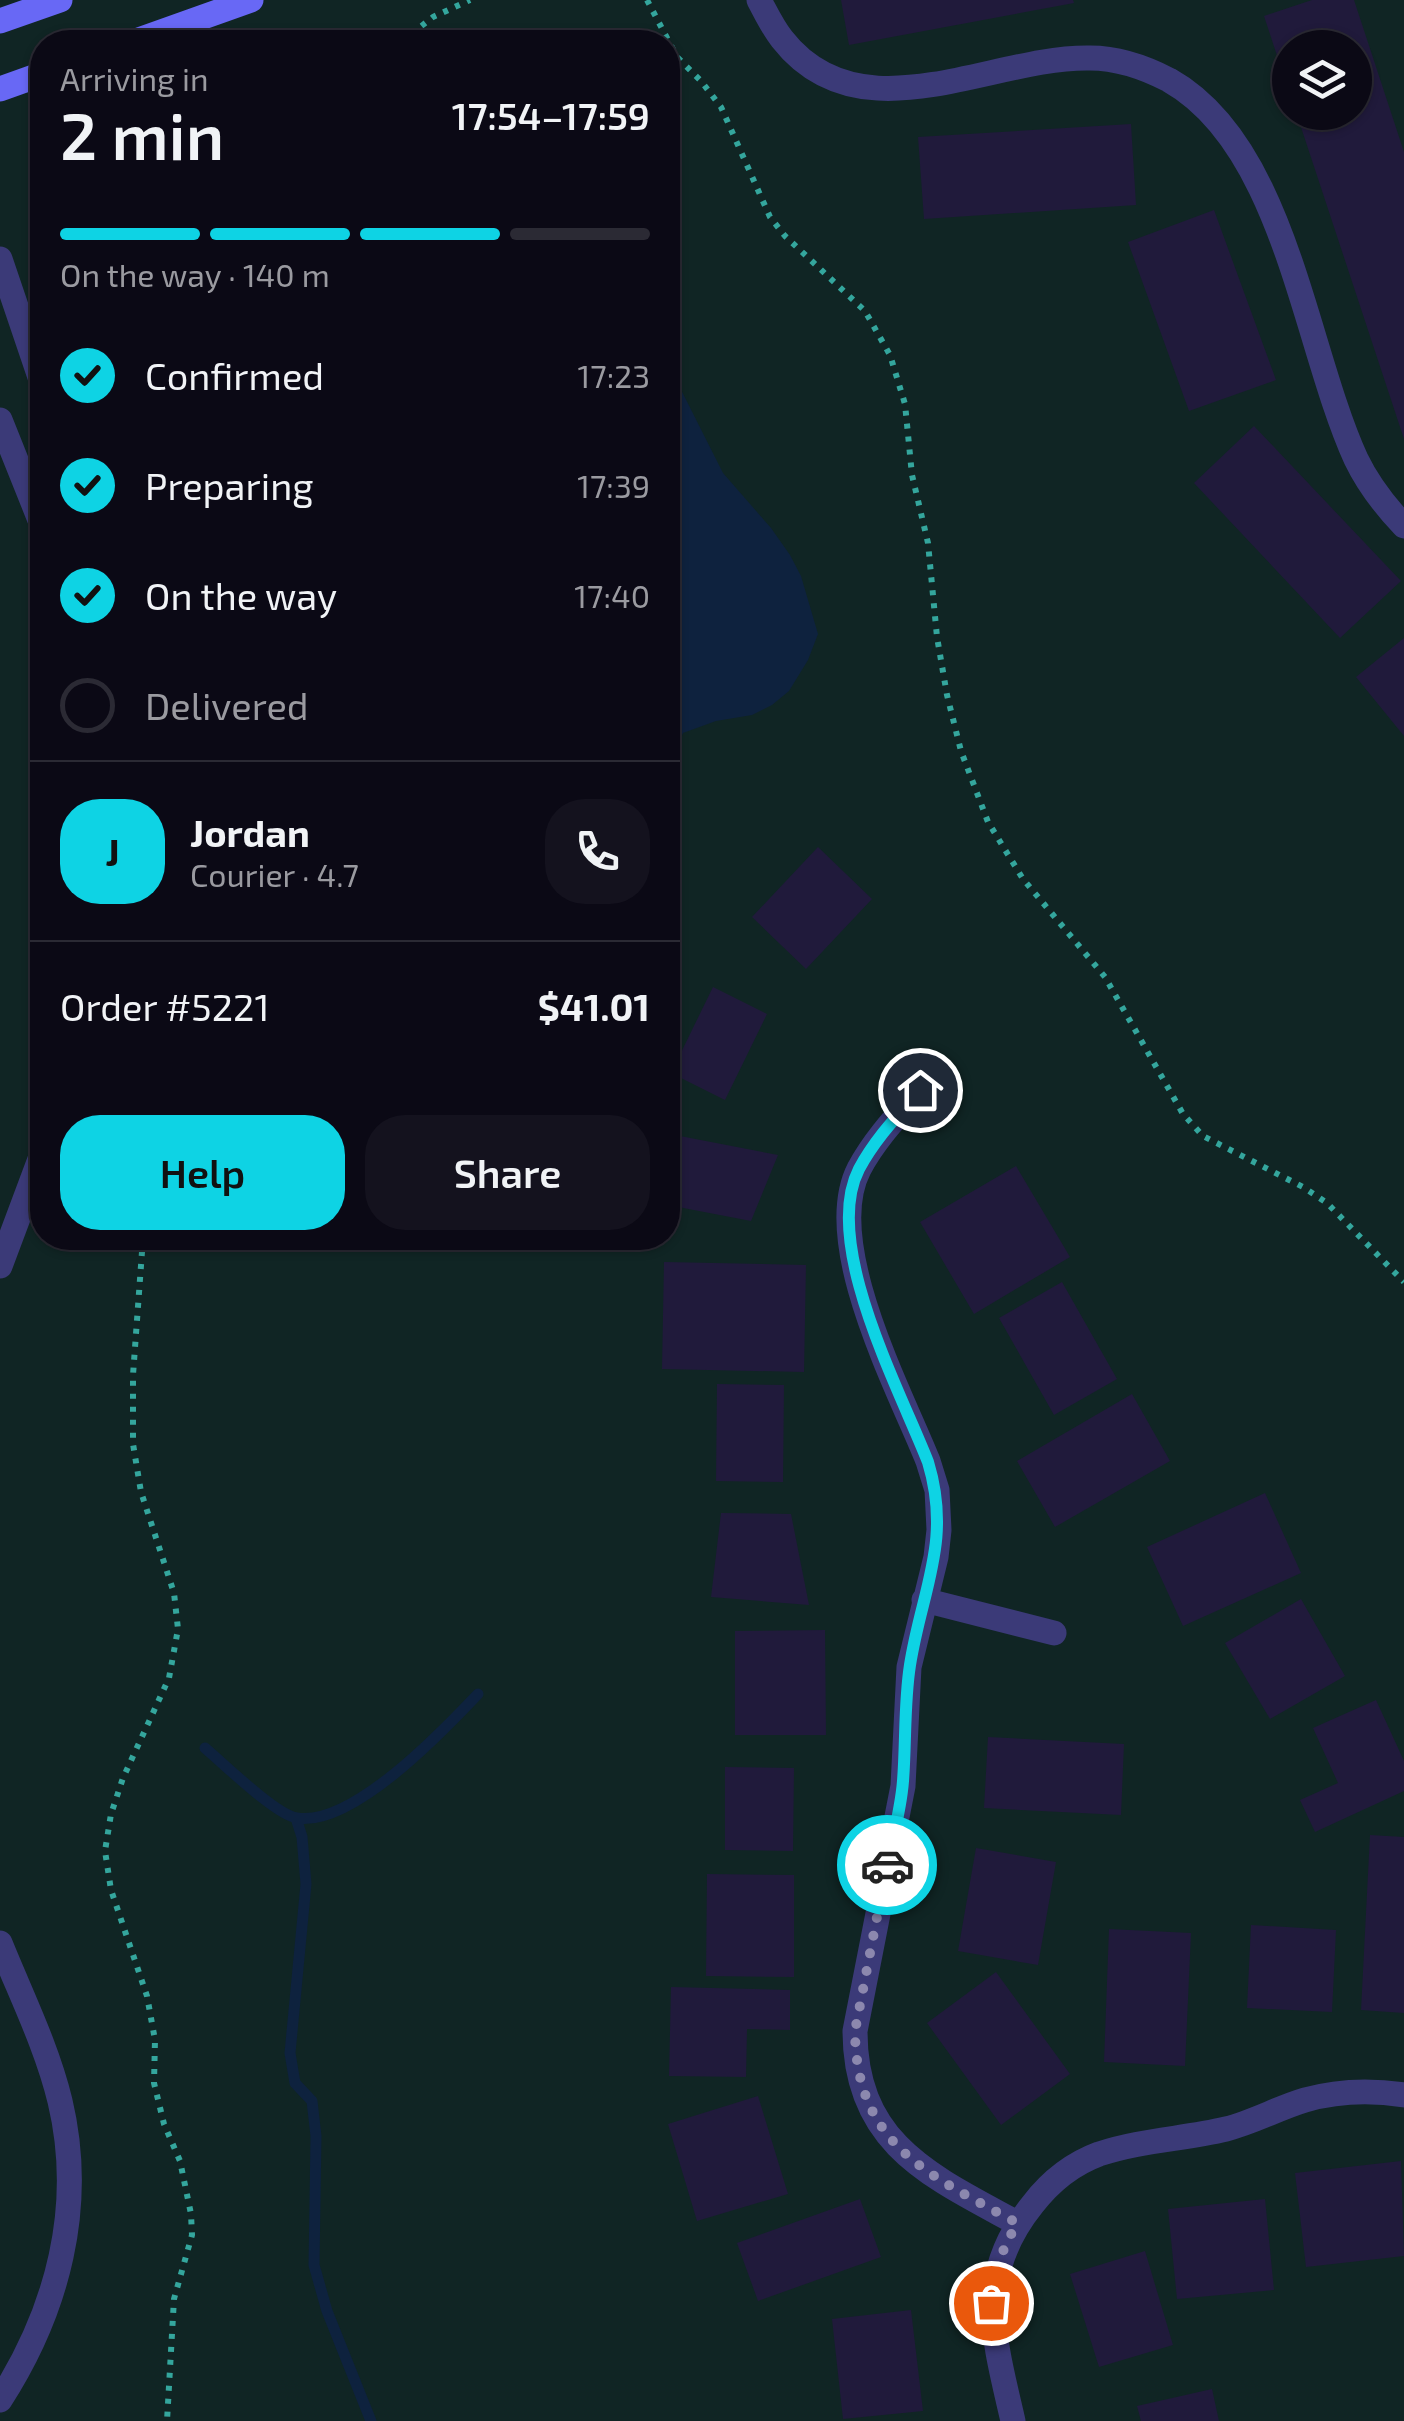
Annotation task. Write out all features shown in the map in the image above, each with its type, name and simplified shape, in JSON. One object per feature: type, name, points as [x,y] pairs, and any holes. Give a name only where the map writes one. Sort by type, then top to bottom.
[{"type":"main road","points":[[0,20],[60,0]]},
{"type":"main road","points":[[167,30],[251,0]]},
{"type":"main road","points":[[0,88],[30,78]]},
{"type":"street","points":[[759,0],[782,39],[802,58],[827,74],[856,85],[883,90],[925,86],[1087,58],[1117,60],[1146,68],[1196,98],[1233,140],[1265,198],[1356,460],[1388,510],[1404,526]]},
{"type":"street","points":[[0,259],[30,348]]},
{"type":"street","points":[[0,420],[30,496]]},
{"type":"street","points":[[920,1090],[887,1126],[858,1170],[847,1234],[856,1280],[937,1490],[939,1530],[909,1667],[903,1786],[855,2031],[855,2055],[865,2092],[880,2124],[904,2156],[926,2173],[1017,2223]]},
{"type":"street","points":[[0,1266],[30,1186]]},
{"type":"street","points":[[924,1600],[1054,1633]]},
{"type":"street","points":[[0,1943],[60,2100],[70,2168],[70,2200],[58,2274],[35,2337],[0,2400]]},
{"type":"street","points":[[1014,2421],[991,2303],[1004,2248],[1017,2223],[1063,2172],[1096,2156],[1140,2143],[1248,2123],[1304,2100],[1346,2092],[1404,2095]]},
{"type":"path","points":[[419,30],[434,17],[470,0]]},
{"type":"path","points":[[647,0],[663,30]]},
{"type":"path","points":[[680,61],[721,107],[770,217],[784,236],[866,311],[890,354],[905,404],[912,475],[928,542],[947,695],[960,751],[988,822],[1024,879],[1105,977],[1184,1114],[1203,1136],[1327,1203],[1404,1282]]},
{"type":"path","points":[[143,1250],[132,1444],[141,1492],[174,1593],[178,1629],[169,1678],[110,1814],[105,1851],[110,1890],[146,1996],[156,2040],[154,2082],[164,2124],[180,2161],[191,2214],[192,2235],[174,2299],[167,2421]]},
{"type":"green space","points":[[0,0],[1404,0],[1404,2421],[0,2421]]},
{"type":"water","points":[[680,388],[723,473],[790,555],[801,576],[818,634],[789,691],[772,705],[752,715],[716,721],[683,733],[680,741]]},
{"type":"building","points":[[841,0],[1073,0],[1074,3],[849,45]]},
{"type":"building","points":[[1312,0],[1354,0],[1364,30],[1272,30],[1272,40],[1264,16]]},
{"type":"building","points":[[1372,55],[1404,152],[1404,439],[1302,130],[1372,130]]},
{"type":"building","points":[[1131,124],[1136,205],[924,219],[918,137]]},
{"type":"building","points":[[1214,210],[1276,380],[1189,411],[1128,242]]},
{"type":"building","points":[[1254,426],[1401,581],[1340,638],[1194,483]]},
{"type":"building","points":[[1404,638],[1404,736],[1356,677]]},
{"type":"building","points":[[818,847],[872,899],[806,969],[752,917]]},
{"type":"building","points":[[713,987],[767,1014],[725,1100],[680,1078],[680,1055]]},
{"type":"building","points":[[680,1136],[778,1155],[751,1221],[680,1207]]},
{"type":"building","points":[[1016,1166],[1070,1257],[974,1314],[920,1222]]},
{"type":"building","points":[[664,1262],[806,1265],[804,1372],[662,1369]]},
{"type":"building","points":[[1062,1282],[1117,1379],[1054,1415],[999,1318]]},
{"type":"building","points":[[717,1384],[784,1385],[783,1482],[716,1481]]},
{"type":"building","points":[[1132,1394],[1170,1461],[1055,1527],[1017,1461]]},
{"type":"building","points":[[1265,1493],[1301,1573],[1183,1626],[1147,1547]]},
{"type":"building","points":[[721,1513],[791,1514],[809,1605],[711,1597]]},
{"type":"building","points":[[1301,1599],[1345,1676],[1270,1719],[1225,1643]]},
{"type":"building","points":[[825,1630],[826,1735],[735,1735],[735,1631]]},
{"type":"building","points":[[1376,1700],[1404,1761],[1404,1791],[1315,1832],[1300,1800],[1338,1783],[1313,1728]]},
{"type":"building","points":[[988,1737],[1124,1744],[1121,1815],[984,1808]]},
{"type":"building","points":[[725,1767],[794,1768],[793,1851],[725,1850]]},
{"type":"building","points":[[1370,1835],[1404,1837],[1404,2013],[1361,2010]]},
{"type":"building","points":[[976,1848],[1056,1862],[1038,1965],[958,1951]]},
{"type":"building","points":[[707,1874],[794,1875],[794,1977],[706,1976]]},
{"type":"building","points":[[1251,1925],[1336,1930],[1332,2012],[1247,2008]]},
{"type":"building","points":[[1109,1929],[1191,1933],[1185,2066],[1104,2062]]},
{"type":"building","points":[[996,1972],[1070,2074],[1001,2125],[927,2023]]},
{"type":"building","points":[[671,1987],[790,1990],[790,2030],[747,2029],[746,2077],[669,2076]]},
{"type":"building","points":[[758,2096],[788,2194],[697,2221],[668,2124]]},
{"type":"building","points":[[1401,2161],[1404,2256],[1306,2267],[1295,2173]]},
{"type":"building","points":[[860,2199],[881,2257],[758,2301],[737,2243]]},
{"type":"building","points":[[1265,2199],[1274,2290],[1177,2299],[1168,2209]]},
{"type":"building","points":[[1145,2251],[1173,2345],[1099,2367],[1070,2274]]},
{"type":"building","points":[[911,2310],[923,2411],[843,2419],[832,2319]]},
{"type":"building","points":[[1212,2389],[1219,2421],[1141,2421],[1137,2406]]},
{"type":"waterway","points":[[205,1748],[276,1808],[297,1818],[319,1817],[344,1808],[395,1773],[478,1694]]},
{"type":"waterway","points":[[296,1818],[302,1837],[306,1884],[290,2053],[295,2083],[312,2101],[316,2136],[314,2265],[327,2311],[371,2421]]},
{"type":"way so far","points":[[887,1865],[855,2031],[855,2055],[865,2092],[880,2124],[904,2156],[926,2173],[1017,2223],[1004,2248],[991,2303]]},
{"type":"route","points":[[887,1865],[903,1786],[909,1667],[936,1558],[937,1490],[856,1280],[847,1234],[858,1170],[887,1126],[920,1090]]}]
